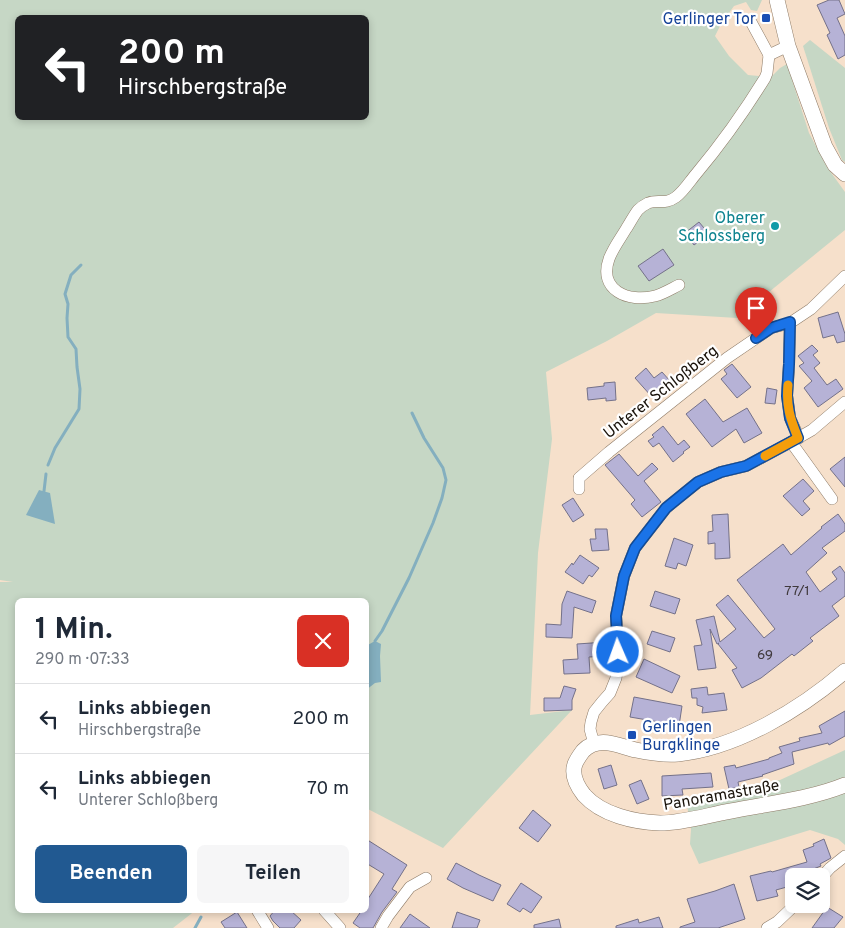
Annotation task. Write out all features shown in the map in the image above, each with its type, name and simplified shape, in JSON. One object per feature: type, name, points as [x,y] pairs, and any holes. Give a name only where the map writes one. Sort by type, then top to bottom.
[{"type":"main road","points":[[777,0],[788,46],[826,147],[835,165],[845,174]]},
{"type":"main road","points":[[594,744],[610,743],[638,751],[664,754],[678,754],[706,748],[741,737],[783,715],[814,697],[845,671]]},
{"type":"main road","name":"Panoramastraße","points":[[594,744],[585,749],[574,765],[574,776],[578,787],[595,804],[627,819],[662,823],[682,820],[813,794],[845,784]]},
{"type":"street","points":[[679,285],[653,297],[638,298],[626,296],[616,292],[608,282],[607,268],[609,259],[615,246],[644,205],[651,202],[666,202],[677,196],[731,130],[767,73],[769,55],[750,20]]},
{"type":"street","points":[[769,55],[788,46]]},
{"type":"street","name":"Unterer Schloßberg","points":[[578,489],[579,478],[697,381],[726,358],[771,328],[790,322],[811,309],[845,276]]},
{"type":"street","points":[[790,322],[787,396],[795,440],[832,499]]},
{"type":"street","points":[[594,744],[590,730],[594,712],[610,693],[616,678],[618,657],[616,616],[624,576],[635,548],[666,508],[698,482],[721,472],[746,466],[795,440],[812,430],[845,402]]},
{"type":"street","points":[[830,868],[845,856]]},
{"type":"street","points":[[381,928],[410,887],[426,878]]},
{"type":"street","points":[[259,913],[268,928]]},
{"type":"street","points":[[327,913],[340,928]]},
{"type":"street","points":[[767,928],[786,913]]},
{"type":"green space","points":[[0,0],[762,0],[757,11],[751,10],[746,2],[734,6],[715,36],[729,56],[748,75],[771,77],[787,64],[809,133],[827,167],[845,192],[845,230],[737,318],[656,313],[607,341],[546,372],[552,439],[538,553],[530,715],[572,710],[443,848],[369,810],[369,598],[15,598],[15,913],[192,913],[173,928],[0,928],[0,582],[13,582],[0,580]]},
{"type":"green space","points":[[810,40],[845,68],[845,162],[842,160],[829,128],[803,46]]},
{"type":"green space","points":[[845,750],[845,845],[838,839],[810,830],[699,864],[690,844],[691,829],[687,805],[780,780]]},
{"type":"water","points":[[39,490],[50,493],[55,524],[26,515]]},
{"type":"water","points":[[375,641],[381,644],[381,682],[375,683],[369,688],[369,644]]},
{"type":"building","points":[[829,0],[839,0],[845,14],[837,18],[845,36],[845,55],[838,59],[827,35],[830,33],[817,5]]},
{"type":"building","points":[[699,222],[709,234],[694,245],[685,233]]},
{"type":"building","points":[[663,249],[674,265],[649,281],[638,266]]},
{"type":"building","points":[[838,312],[845,334],[845,341],[837,343],[834,335],[823,338],[818,318]]},
{"type":"building","points":[[812,345],[818,351],[813,355],[820,363],[814,368],[827,385],[836,379],[843,389],[818,407],[804,388],[812,381],[799,366],[804,363],[798,356]]},
{"type":"building","points":[[732,364],[751,387],[737,398],[721,379],[727,374],[724,370]]},
{"type":"building","points":[[646,368],[654,378],[662,372],[671,382],[652,397],[635,378]]},
{"type":"building","points":[[615,382],[616,400],[606,401],[606,398],[588,400],[587,388],[604,386],[604,383]]},
{"type":"building","points":[[767,388],[777,390],[775,404],[765,403]]},
{"type":"building","points":[[705,399],[723,422],[747,408],[762,433],[744,443],[736,429],[712,447],[686,414]]},
{"type":"building","points":[[663,426],[678,445],[684,440],[690,447],[673,462],[659,443],[653,447],[648,441]]},
{"type":"building","points":[[619,454],[638,476],[652,463],[658,469],[644,481],[661,502],[642,517],[631,504],[635,500],[605,465]]},
{"type":"building","points":[[845,457],[845,487],[830,469]]},
{"type":"building","points":[[803,479],[814,491],[803,501],[810,509],[802,516],[783,496]]},
{"type":"building","points":[[573,498],[584,515],[573,522],[562,505]]},
{"type":"building","points":[[728,514],[730,558],[715,559],[715,543],[708,544],[708,532],[713,531],[712,515]]},
{"type":"building","points":[[838,514],[845,524],[845,531],[822,548],[827,553],[806,572],[820,592],[837,579],[832,572],[840,566],[845,573],[845,596],[832,606],[839,616],[810,638],[813,641],[794,656],[792,654],[761,678],[742,688],[732,670],[737,668],[719,643],[717,644],[710,629],[716,668],[698,670],[694,646],[702,645],[696,620],[714,616],[720,642],[736,629],[716,605],[728,595],[764,638],[775,629],[737,580],[783,544],[791,555]]},
{"type":"building","points":[[595,529],[607,529],[609,550],[592,551],[590,539],[596,539]]},
{"type":"building","points":[[674,538],[693,545],[686,566],[678,563],[676,569],[665,566]]},
{"type":"building","points":[[580,555],[599,568],[592,577],[589,575],[583,584],[565,572]]},
{"type":"building","points":[[567,591],[596,601],[592,613],[574,607],[572,638],[546,637],[546,624],[561,625],[562,604]]},
{"type":"building","points":[[655,591],[680,599],[675,614],[650,606]]},
{"type":"building","points":[[652,631],[675,638],[670,652],[647,644]]},
{"type":"building","points":[[609,643],[610,656],[589,657],[590,673],[564,674],[563,660],[578,659],[577,644]]},
{"type":"building","points":[[644,659],[680,676],[672,693],[636,677]]},
{"type":"building","points":[[564,686],[576,689],[572,700],[572,710],[544,711],[544,698],[560,698]]},
{"type":"building","points":[[707,687],[708,695],[724,693],[727,710],[702,713],[703,707],[697,705],[697,698],[692,698],[691,689]]},
{"type":"building","points":[[634,697],[682,706],[679,726],[658,724],[659,722],[630,717]]},
{"type":"building","points":[[845,711],[845,736],[829,745],[828,743],[792,752],[794,764],[763,776],[738,782],[739,787],[729,789],[724,767],[735,765],[736,768],[769,759],[782,753],[779,747],[800,741],[799,738],[822,733],[819,726]]},
{"type":"building","points":[[611,765],[617,785],[604,789],[598,769]]},
{"type":"building","points":[[711,773],[713,787],[682,789],[683,795],[662,796],[662,776]]},
{"type":"building","points":[[641,780],[649,799],[637,804],[629,785]]},
{"type":"building","points":[[533,810],[551,825],[538,842],[519,828]]},
{"type":"building","points":[[824,839],[831,858],[816,868],[786,868],[807,862],[803,850],[814,846],[813,844]]},
{"type":"building","points":[[369,841],[407,865],[392,889],[397,892],[373,928],[360,928],[353,923],[360,913],[369,913],[369,897],[384,874],[369,865]]},
{"type":"building","points":[[456,863],[501,885],[493,901],[447,879]]},
{"type":"building","points":[[785,868],[785,888],[776,890],[778,896],[757,901],[750,876]]},
{"type":"building","points":[[521,883],[542,897],[531,913],[523,908],[520,912],[507,904]]},
{"type":"building","points":[[734,884],[745,919],[718,928],[680,928],[695,922],[687,899]]},
{"type":"building","points":[[830,909],[843,917],[834,928],[812,928],[823,913],[830,913]]},
{"type":"building","points":[[457,912],[480,920],[477,928],[452,928]]},
{"type":"building","points":[[238,913],[247,928],[225,928],[221,922]]},
{"type":"building","points":[[272,913],[293,913],[301,920],[294,928],[280,928],[270,916]]},
{"type":"building","points":[[410,914],[430,928],[400,928]]},
{"type":"building","points":[[659,917],[663,928],[616,928],[616,926],[638,919],[639,923]]},
{"type":"building","points":[[559,919],[561,928],[534,928],[534,925]]},
{"type":"waterway","points":[[48,465],[55,448],[79,409],[80,389],[76,349],[68,337],[68,304],[65,294],[71,275],[81,265]]},
{"type":"waterway","points":[[375,641],[409,578],[433,523],[446,480],[443,468],[424,438],[412,413]]},
{"type":"waterway","points":[[44,491],[46,474]]},
{"type":"waterway","points":[[195,928],[201,917]]},
{"type":"slow traffic","points":[[765,456],[798,438],[790,418],[787,396],[788,385]]},
{"type":"place","name":"Gerlinger Tor","points":[[766,18]]},
{"type":"place","name":"Oberer Schlossberg","points":[[775,226]]},
{"type":"place","name":"Gerlingen Burgklinge","points":[[632,735]]},
{"type":"route","points":[[618,652],[616,616],[624,576],[635,548],[666,508],[698,482],[721,472],[746,466],[798,438],[790,418],[787,396],[790,322],[771,328],[756,338]]}]
